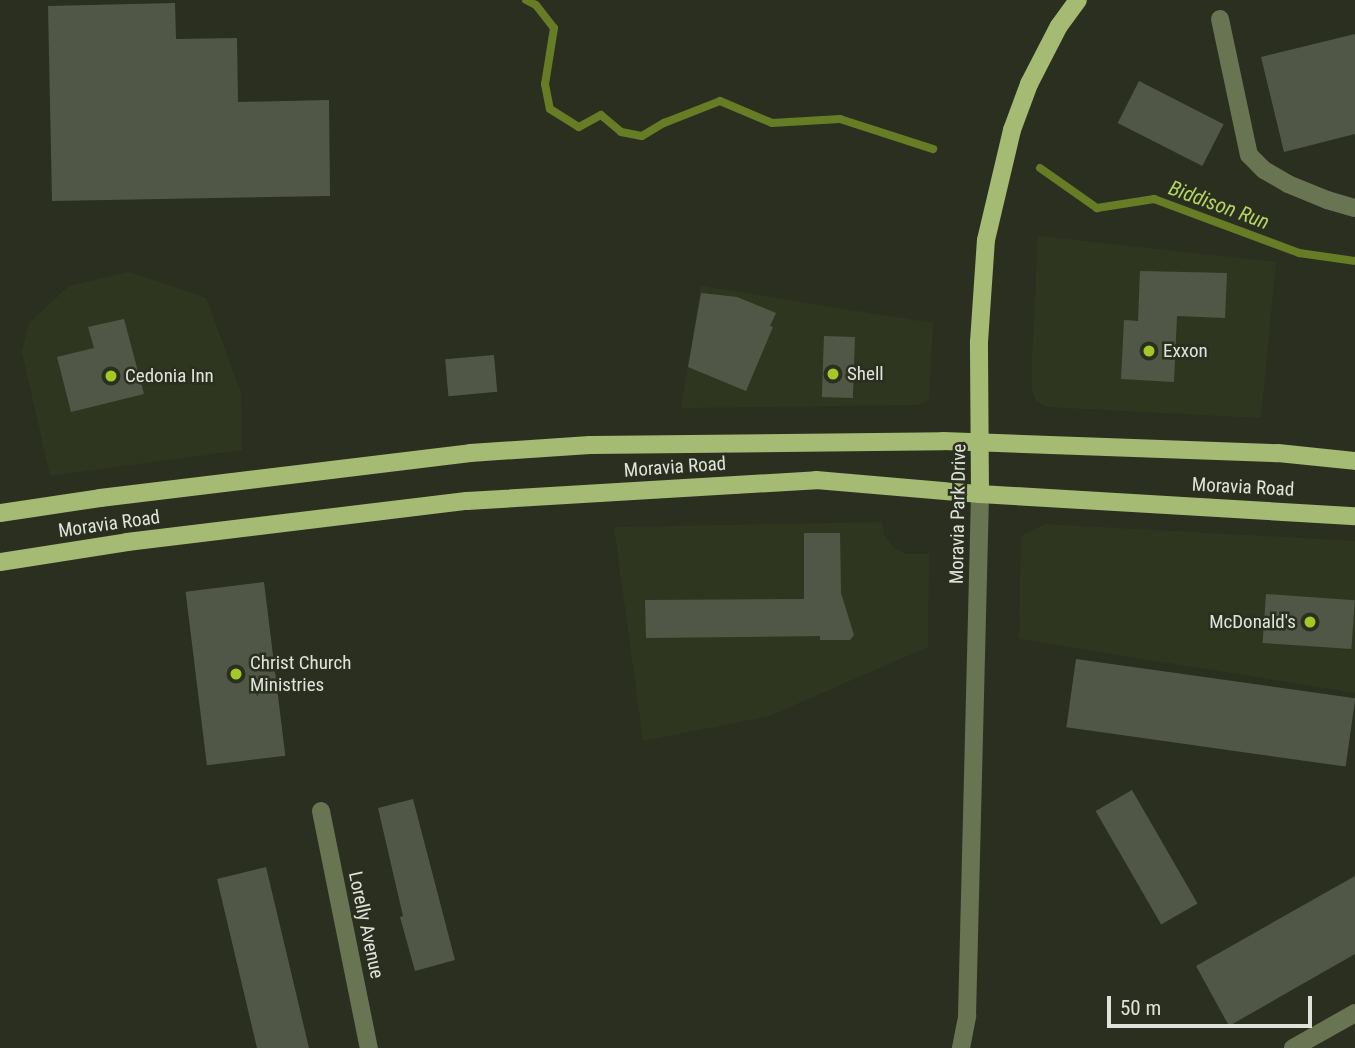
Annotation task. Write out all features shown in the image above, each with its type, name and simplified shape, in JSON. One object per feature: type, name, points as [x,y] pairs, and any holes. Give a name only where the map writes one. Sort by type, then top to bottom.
[{"type":"main road","name":"Moravia Park Drive","points":[[980,494],[979,342],[986,240],[1012,130],[1029,84],[1059,26],[1078,0]]},
{"type":"main road","name":"Moravia Road","points":[[0,513],[100,498],[470,453],[717,441],[981,442],[1278,453],[1355,461]]},
{"type":"main road","name":"Moravia Road","points":[[0,562],[140,540],[467,501],[816,480],[980,494],[1355,516]]},
{"type":"street","points":[[1220,19],[1249,155],[1264,170],[1288,184],[1327,201],[1355,208]]},
{"type":"street","name":"Moravia Park Drive","points":[[961,1048],[967,1016],[980,494]]},
{"type":"street","name":"Lorelly Avenue","points":[[321,811],[369,1048]]},
{"type":"street","points":[[1293,1048],[1355,1013]]},
{"type":"shaded area","points":[[1038,236],[1276,262],[1261,418],[1046,407],[1036,400],[1032,390],[1032,359]]},
{"type":"shaded area","points":[[128,272],[206,298],[241,393],[242,450],[50,476],[22,352],[29,323],[69,286]]},
{"type":"shaded area","points":[[701,286],[933,323],[929,398],[919,405],[681,408]]},
{"type":"shaded area","points":[[882,522],[884,535],[893,547],[905,554],[929,554],[928,647],[769,716],[643,741],[614,527]]},
{"type":"shaded area","points":[[1045,524],[1355,541],[1355,693],[1019,639],[1021,536]]},
{"type":"building","points":[[175,3],[176,39],[237,38],[238,102],[329,100],[330,196],[52,201],[48,6]]},
{"type":"building","points":[[1355,34],[1355,134],[1284,152],[1261,57]]},
{"type":"building","points":[[1139,81],[1224,124],[1202,166],[1118,123]]},
{"type":"building","points":[[1140,271],[1227,273],[1225,318],[1177,316],[1174,382],[1121,379],[1124,320],[1138,321]]},
{"type":"building","points":[[701,293],[737,297],[776,313],[770,326],[773,327],[746,391],[688,367]]},
{"type":"building","points":[[124,319],[144,394],[71,412],[57,357],[94,348],[88,327]]},
{"type":"building","points":[[824,336],[855,337],[853,398],[822,397]]},
{"type":"building","points":[[494,355],[497,392],[448,396],[445,359]]},
{"type":"building","points":[[804,533],[840,533],[841,593],[854,635],[850,640],[820,640],[820,636],[646,638],[645,600],[804,599]]},
{"type":"building","name":"Christ Church Ministries","points":[[264,582],[285,756],[207,765],[186,592]]},
{"type":"building","name":"McDonald's","points":[[1266,594],[1355,600],[1351,649],[1263,643]]},
{"type":"building","points":[[1076,659],[1355,698],[1346,767],[1066,727]]},
{"type":"building","points":[[1132,790],[1198,903],[1161,924],[1096,811]]},
{"type":"building","points":[[413,799],[455,960],[415,971],[400,917],[403,916],[378,808]]},
{"type":"building","points":[[266,867],[309,1048],[257,1048],[217,879]]},
{"type":"building","points":[[1355,876],[1355,954],[1229,1026],[1196,966]]},
{"type":"waterway","name":"Biddison Run","points":[[526,0],[536,5],[554,28],[545,84],[550,109],[579,127],[601,115],[621,132],[642,136],[664,123],[720,101],[772,123],[840,119],[933,149]]},
{"type":"waterway","name":"Biddison Run","points":[[1040,168],[1097,208],[1154,199],[1299,253],[1355,261]]},
{"type":"place","name":"Exxon","points":[[1149,351]]},
{"type":"place","name":"Shell","points":[[833,374]]},
{"type":"place","name":"Cedonia Inn","points":[[111,376]]},
{"type":"place","name":"McDonald's","points":[[1310,622]]},
{"type":"place","name":"Christ Church Ministries","points":[[236,674]]}]
